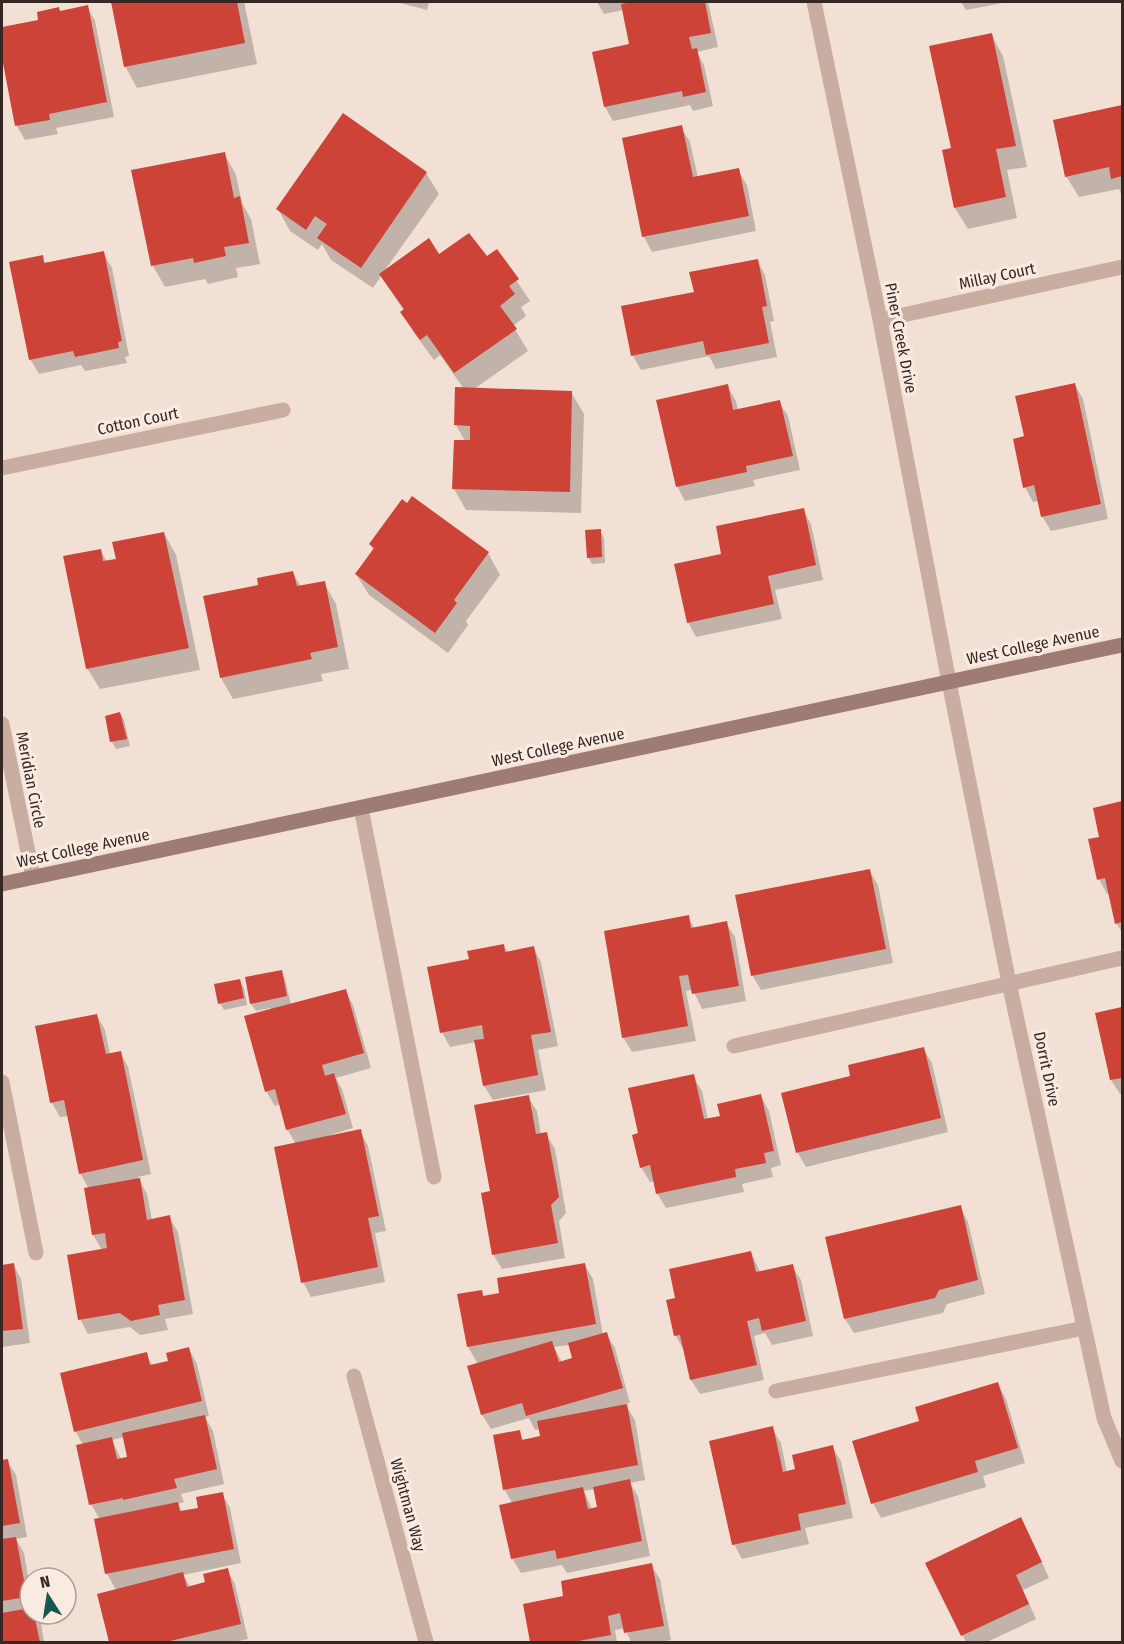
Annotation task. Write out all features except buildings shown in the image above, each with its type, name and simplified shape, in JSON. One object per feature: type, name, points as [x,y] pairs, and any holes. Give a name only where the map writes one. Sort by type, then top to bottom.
[{"type":"main road","name":"West College Avenue","points":[[2,884],[1122,645]]},
{"type":"street","name":"Piner Creek Drive","points":[[813,2],[880,320],[949,682]]},
{"type":"street","name":"Millay Court","points":[[880,320],[1122,267]]},
{"type":"street","name":"Cotton Court","points":[[2,468],[283,410]]},
{"type":"street","name":"Dorrit Drive","points":[[949,682],[1009,983],[1084,1328],[1104,1418],[1122,1461]]},
{"type":"street","name":"Meridian Circle","points":[[2,724],[33,878]]},
{"type":"street","points":[[361,808],[434,1177]]},
{"type":"street","points":[[734,1046],[1122,958]]},
{"type":"street","points":[[2,1082],[36,1253]]},
{"type":"street","points":[[776,1391],[1084,1328]]},
{"type":"street","name":"Wightman Way","points":[[354,1376],[426,1642]]}]
